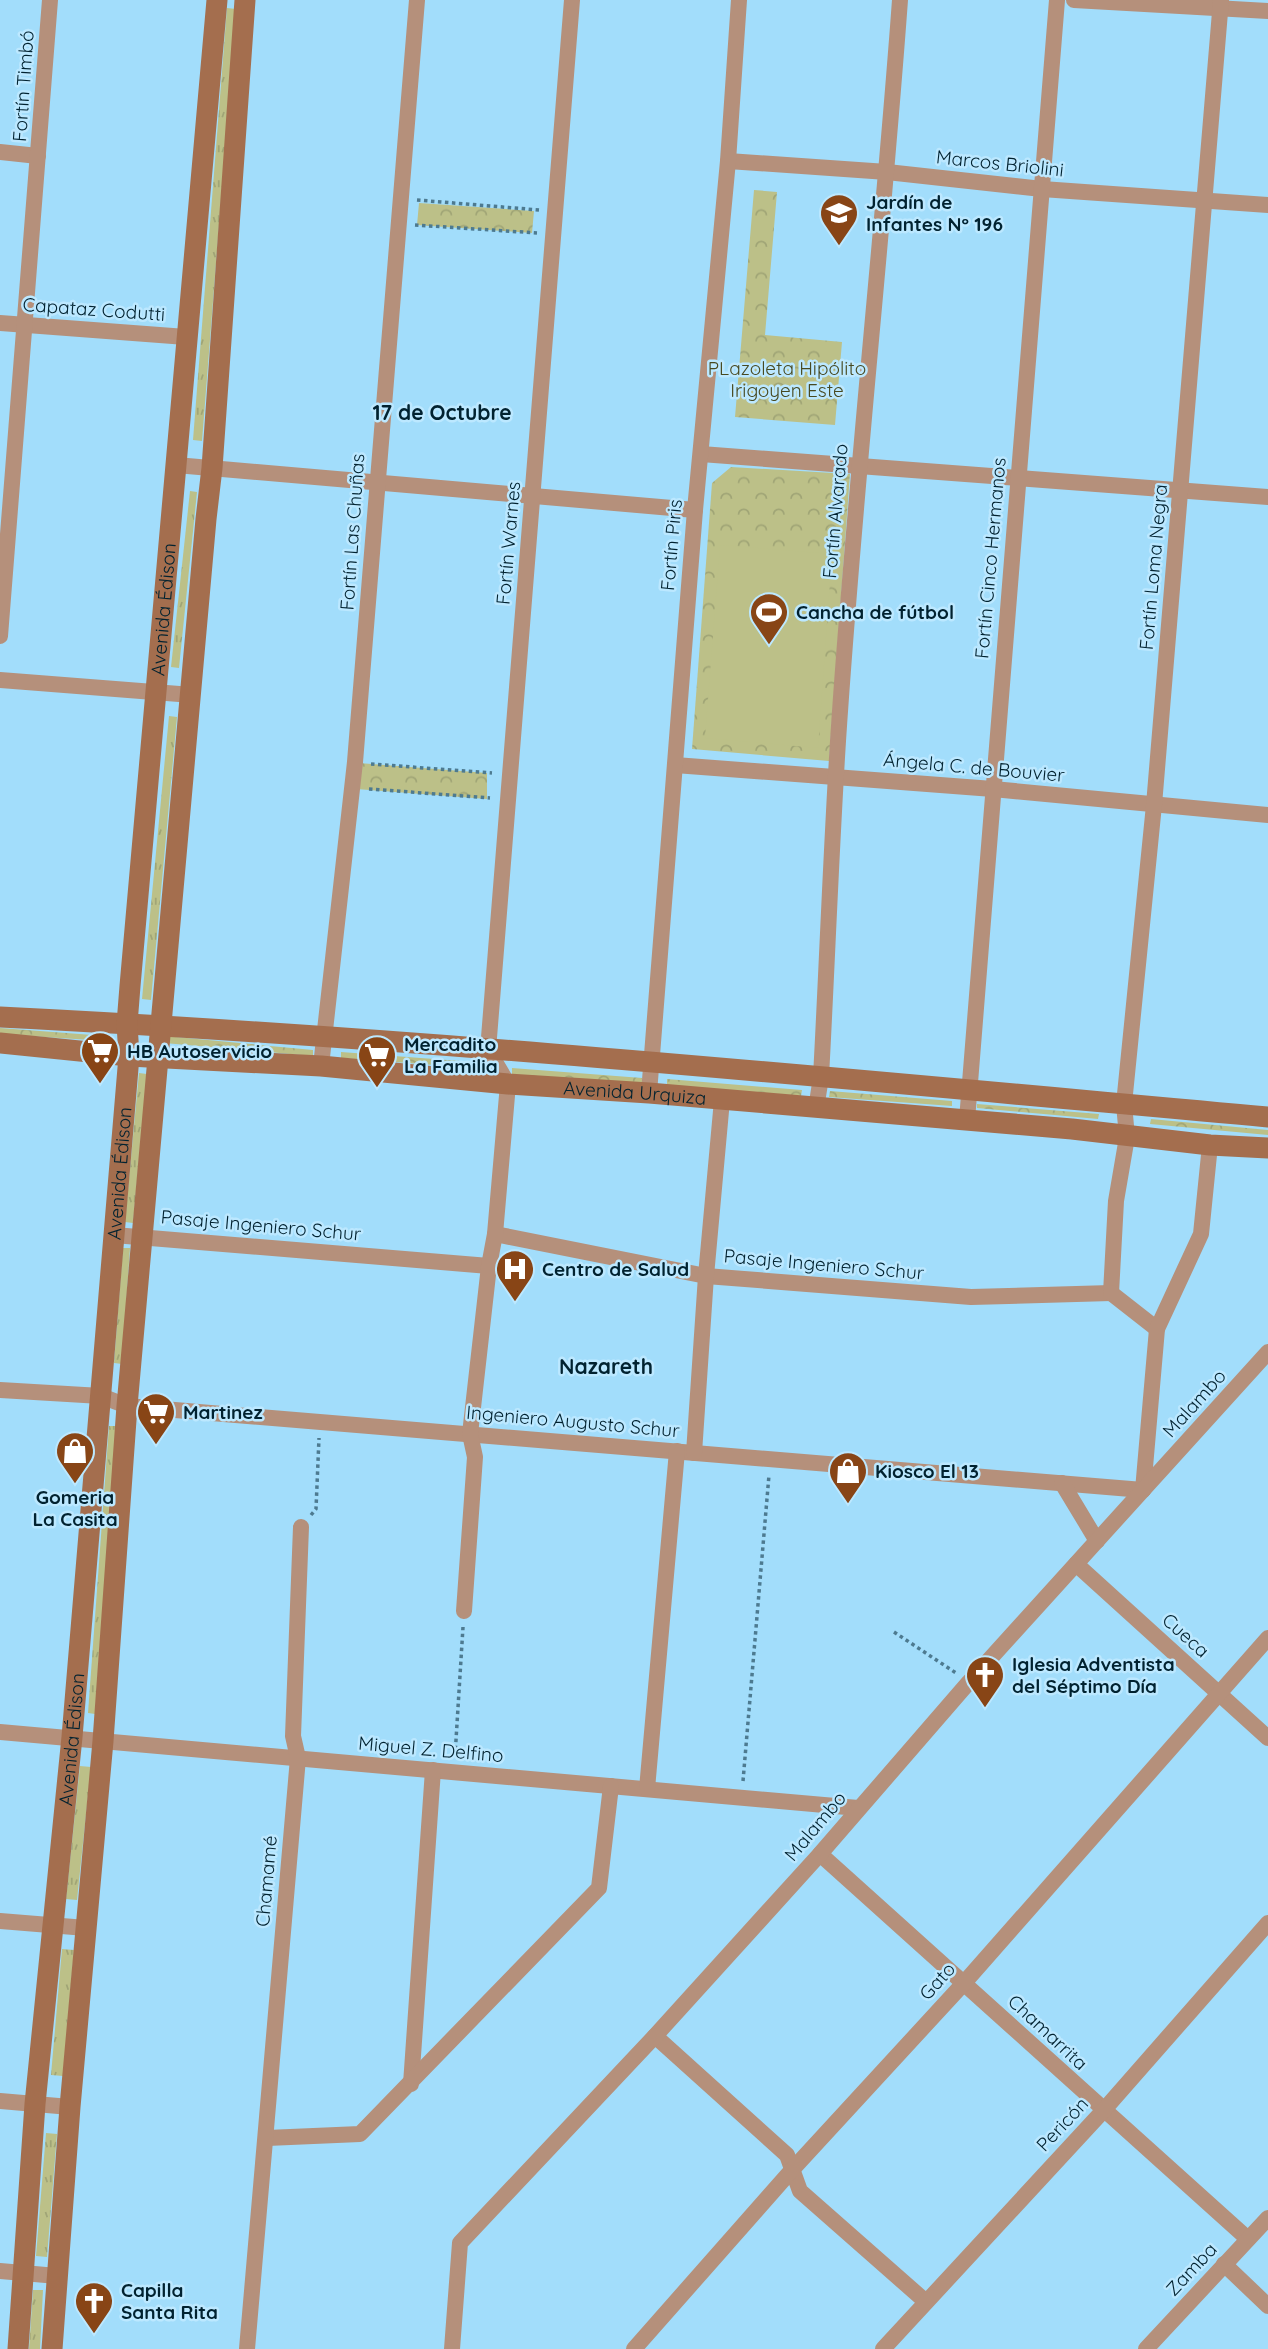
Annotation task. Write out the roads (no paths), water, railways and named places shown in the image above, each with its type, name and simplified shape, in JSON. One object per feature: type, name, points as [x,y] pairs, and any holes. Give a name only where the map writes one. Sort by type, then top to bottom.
[{"type":"main road","name":"Avenida Édison","points":[[18,2349],[35,2104],[72,1737],[129,1056],[127,1024],[217,0]]},
{"type":"main road","name":"Avenida Édison","points":[[52,2349],[70,2107],[103,1741],[141,1236],[212,468],[245,0]]},
{"type":"main road","name":"Avenida Urquiza","points":[[0,1017],[323,1036],[651,1061],[1268,1117]]},
{"type":"main road","name":"Avenida Urquiza","points":[[0,1043],[129,1056],[321,1066],[508,1084],[649,1093],[1072,1129],[1210,1145],[1268,1148]]},
{"type":"street","name":"Fortín Timbó","points":[[0,636],[5,500],[23,325],[50,0]]},
{"type":"street","name":"Fortín Las Chuñas","points":[[321,1066],[353,787],[417,0]]},
{"type":"street","name":"Fortín Warnes","points":[[488,1050],[572,0]]},
{"type":"street","name":"Fortín Piris","points":[[649,1093],[695,510],[728,161],[739,0]]},
{"type":"street","name":"Fortín Alvarado","points":[[816,1109],[821,1077],[836,777],[900,0]]},
{"type":"street","name":"Fortín Cinco Hermanos","points":[[967,1120],[1057,0]]},
{"type":"street","points":[[1074,0],[1221,4],[1268,11]]},
{"type":"street","name":"Fortín Loma Negra","points":[[1111,1293],[1116,1201],[1127,1137],[1124,1104],[1154,805],[1221,4]]},
{"type":"street","points":[[0,152],[38,156]]},
{"type":"street","name":"Marcos Briolini","points":[[728,161],[887,172],[1042,189],[1268,205]]},
{"type":"street","name":"Capataz Codutti","points":[[0,323],[186,337]]},
{"type":"street","points":[[701,454],[1268,497]]},
{"type":"street","points":[[176,465],[695,510]]},
{"type":"street","points":[[0,680],[192,695]]},
{"type":"street","name":"Ángela C. de Bouvier","points":[[675,765],[993,789],[1268,815]]},
{"type":"street","points":[[464,1611],[475,1457],[470,1434],[495,1234],[508,1084],[488,1050]]},
{"type":"street","points":[[694,1452],[722,1100]]},
{"type":"street","points":[[1143,1490],[1157,1329],[1201,1234],[1210,1145]]},
{"type":"street","name":"Pasaje Ingeniero Schur","points":[[495,1234],[706,1276],[971,1297],[1111,1293]]},
{"type":"street","name":"Pasaje Ingeniero Schur","points":[[114,1235],[489,1266]]},
{"type":"street","points":[[1111,1293],[1157,1329]]},
{"type":"street","name":"Malambo","points":[[452,2349],[460,2243],[655,2036],[820,1854],[969,1682],[1268,1352]]},
{"type":"street","name":"Ingeniero Augusto Schur","points":[[0,1390],[101,1396],[127,1406],[1143,1490]]},
{"type":"street","points":[[647,1789],[677,1451]]},
{"type":"street","points":[[1062,1483],[1097,1541]]},
{"type":"street","name":"Chamamé","points":[[247,2349],[298,1758],[293,1736],[301,1527]]},
{"type":"street","name":"Cueca","points":[[1076,1564],[1268,1738]]},
{"type":"street","name":"Gato","points":[[634,2349],[964,1983],[1268,1638]]},
{"type":"street","name":"Miguel Z. Delfino","points":[[0,1731],[858,1808]]},
{"type":"street","points":[[411,2084],[433,1770]]},
{"type":"street","points":[[267,2138],[360,2134],[411,2084],[599,1888],[611,1786]]},
{"type":"street","name":"Chamarrita","points":[[820,1854],[1248,2239]]},
{"type":"street","points":[[0,1921],[86,1928]]},
{"type":"street","name":"Pericón","points":[[883,2349],[1103,2111],[1268,1923]]},
{"type":"street","points":[[655,2036],[787,2155],[800,2191],[925,2301]]},
{"type":"street","points":[[0,2101],[70,2107]]},
{"type":"street","name":"Zamba","points":[[1146,2349],[1268,2218]]},
{"type":"street","points":[[1224,2263],[1268,2306]]},
{"type":"street","points":[[0,2272],[57,2276]]},
{"type":"place","name":"Jardín de Infantes N° 196","points":[[839,247]]},
{"type":"place","name":"Cancha de fútbol","points":[[769,646]]},
{"type":"place","name":"HB Autoservicio","points":[[100,1085]]},
{"type":"place","name":"Mercadito La Familia","points":[[377,1089]]},
{"type":"place","name":"Centro de Salud","points":[[515,1303]]},
{"type":"place","name":"Martinez","points":[[156,1446]]},
{"type":"place","name":"Gomeria La Casita","points":[[75,1485]]},
{"type":"place","name":"Kiosco El 13","points":[[848,1505]]},
{"type":"place","name":"Iglesia Adventista del Séptimo Día","points":[[985,1709]]},
{"type":"place","name":"Capilla Santa Rita","points":[[94,2335]]},
{"type":"district","name":"17 de Octubre","points":[[442,413]]},
{"type":"district","name":"Nazareth","points":[[606,1367]]},
{"type":"park label","name":"PLazoleta Hipólito Irigoyen Este","points":[[787,379]]}]
